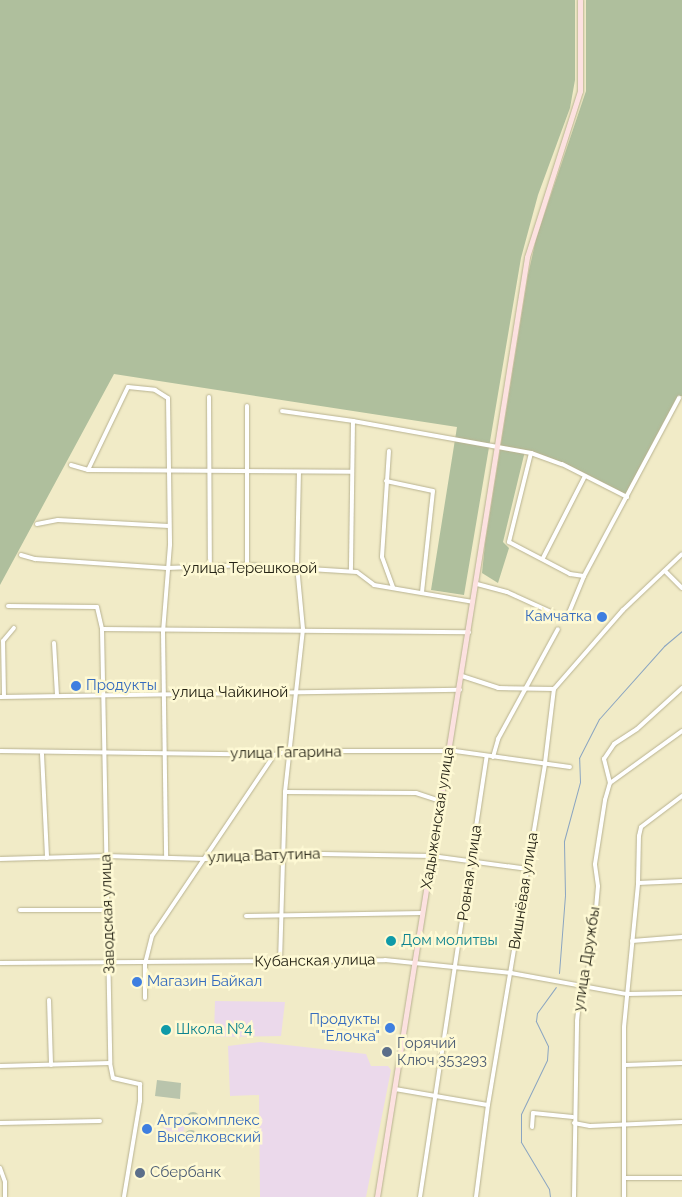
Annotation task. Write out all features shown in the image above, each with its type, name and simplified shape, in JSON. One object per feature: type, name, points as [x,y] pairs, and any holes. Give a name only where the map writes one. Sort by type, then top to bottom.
[{"type":"main road","name":"Хадыженская улица","points":[[377,1197],[530,246],[580,91],[580,0]]},
{"type":"street","points":[[88,470],[128,388],[160,392],[168,398],[169,526],[163,632],[163,754],[166,856]]},
{"type":"street","points":[[209,398],[210,567]]},
{"type":"street","points":[[568,615],[584,576],[679,398]]},
{"type":"street","points":[[246,406],[248,473],[247,565]]},
{"type":"street","points":[[282,410],[531,453],[585,476],[627,497]]},
{"type":"street","points":[[351,571],[353,421]]},
{"type":"street","points":[[389,451],[382,557],[393,588]]},
{"type":"street","points":[[531,453],[509,542],[543,558],[570,574],[584,576]]},
{"type":"street","points":[[71,465],[88,470],[168,473],[351,472]]},
{"type":"street","points":[[280,962],[279,914],[285,792],[302,629],[297,566],[299,473]]},
{"type":"street","points":[[543,558],[585,476]]},
{"type":"street","points":[[386,481],[433,491],[422,592]]},
{"type":"street","points":[[37,524],[58,520],[169,526]]},
{"type":"street","points":[[462,676],[498,688],[554,689],[623,610],[682,554]]},
{"type":"street","name":"улица Терешковой","points":[[21,555],[35,559],[167,568],[247,565],[297,566],[351,571],[374,585],[474,602]]},
{"type":"street","points":[[666,571],[682,588]]},
{"type":"street","points":[[476,584],[507,592],[553,613]]},
{"type":"street","name":"Заводская улица","points":[[8,606],[97,607],[102,629],[107,910],[110,962],[110,1063]]},
{"type":"street","points":[[2,696],[3,641],[14,628]]},
{"type":"street","points":[[102,629],[163,632],[302,629],[469,632]]},
{"type":"street","points":[[493,757],[498,739],[558,629]]},
{"type":"street","points":[[54,643],[57,695]]},
{"type":"street","points":[[682,688],[637,729],[614,744],[604,759],[610,783],[682,730]]},
{"type":"street","name":"Вишнёвая улица","points":[[476,1197],[488,1105],[545,763],[554,689]]},
{"type":"street","name":"улица Чайкиной","points":[[2,696],[104,693],[295,693],[460,690]]},
{"type":"street","name":"улица Гагарина","points":[[0,751],[42,754],[274,754],[289,751],[448,753],[455,751],[570,767]]},
{"type":"street","points":[[42,754],[47,858]]},
{"type":"street","points":[[145,998],[145,964],[152,936],[274,754]]},
{"type":"street","name":"Ровная улица","points":[[420,1197],[487,756]]},
{"type":"street","name":"улица Дружбы","points":[[574,1197],[573,1118],[581,986],[586,982],[593,942],[598,886],[595,864],[610,783]]},
{"type":"street","points":[[285,792],[416,793],[441,801]]},
{"type":"street","points":[[624,1197],[626,1178],[625,1066],[627,994],[638,883],[641,827],[682,796]]},
{"type":"street","name":"улица Ватутина","points":[[0,858],[106,856],[205,858],[432,856],[528,869]]},
{"type":"street","points":[[638,883],[682,881]]},
{"type":"street","points":[[20,910],[107,910]]},
{"type":"street","points":[[246,916],[422,913]]},
{"type":"street","points":[[632,941],[682,937]]},
{"type":"street","name":"Кубанская улица","points":[[0,963],[110,962],[145,964],[415,961],[511,973],[627,994],[682,993]]},
{"type":"street","points":[[49,1000],[51,1065]]},
{"type":"street","points":[[0,1066],[110,1063],[112,1078],[140,1084],[140,1101],[124,1197]]},
{"type":"street","points":[[625,1066],[682,1063]]},
{"type":"street","points":[[395,1088],[488,1105]]},
{"type":"street","points":[[532,1127],[533,1113],[573,1118]]},
{"type":"street","points":[[0,1123],[100,1121]]},
{"type":"street","points":[[574,1123],[590,1126],[682,1122]]},
{"type":"street","points":[[0,1168],[5,1182],[5,1197]]},
{"type":"street","points":[[626,1178],[682,1178]]},
{"type":"shaded area","points":[[215,1001],[285,1002],[281,1036],[220,1037],[214,1034]]},
{"type":"shaded area","points":[[260,1042],[366,1054],[371,1066],[388,1066],[391,1070],[366,1197],[260,1197],[259,1095],[230,1096],[228,1046]]},
{"type":"shaded area","points":[[165,1117],[185,1119],[183,1136],[162,1134]]},
{"type":"green space","points":[[0,0],[575,0],[575,80],[570,108],[538,195],[521,258],[464,595],[431,590],[457,427],[114,374],[0,585]]},
{"type":"green space","points":[[586,0],[682,0],[682,396],[679,396],[626,496],[555,460],[525,451],[503,542],[509,548],[498,583],[482,573],[485,544],[528,275],[536,239],[586,91]]},
{"type":"green space","points":[[157,1080],[181,1083],[180,1099],[155,1096]]},
{"type":"green space","points":[[190,1112],[196,1112],[200,1119],[196,1126],[190,1126],[186,1122],[186,1116]]},
{"type":"green space","points":[[188,1130],[194,1130],[198,1137],[194,1144],[188,1144],[184,1140],[184,1134]]},
{"type":"waterway","points":[[559,973],[565,895],[564,841],[580,782],[579,758],[599,719],[664,646],[682,631]]},
{"type":"waterway","points":[[550,1197],[549,1189],[521,1142],[521,1114],[547,1060],[548,1046],[536,1021],[537,1013],[556,987]]},
{"type":"place","name":"Камчатка","points":[[602,617]]},
{"type":"place","name":"Продукты","points":[[76,686]]},
{"type":"place","name":"Дом молитвы","points":[[391,941]]},
{"type":"place","name":"Магазин Байкал","points":[[137,982]]},
{"type":"place","name":"Продукты \"Елочка\"","points":[[390,1028]]},
{"type":"place","name":"Школа №4","points":[[166,1030]]},
{"type":"place","name":"Горячий Ключ 353293","points":[[387,1052]]},
{"type":"place","name":"Агрокомплекс Выселковский","points":[[147,1129]]},
{"type":"place","name":"Сбербанк","points":[[140,1173]]}]
